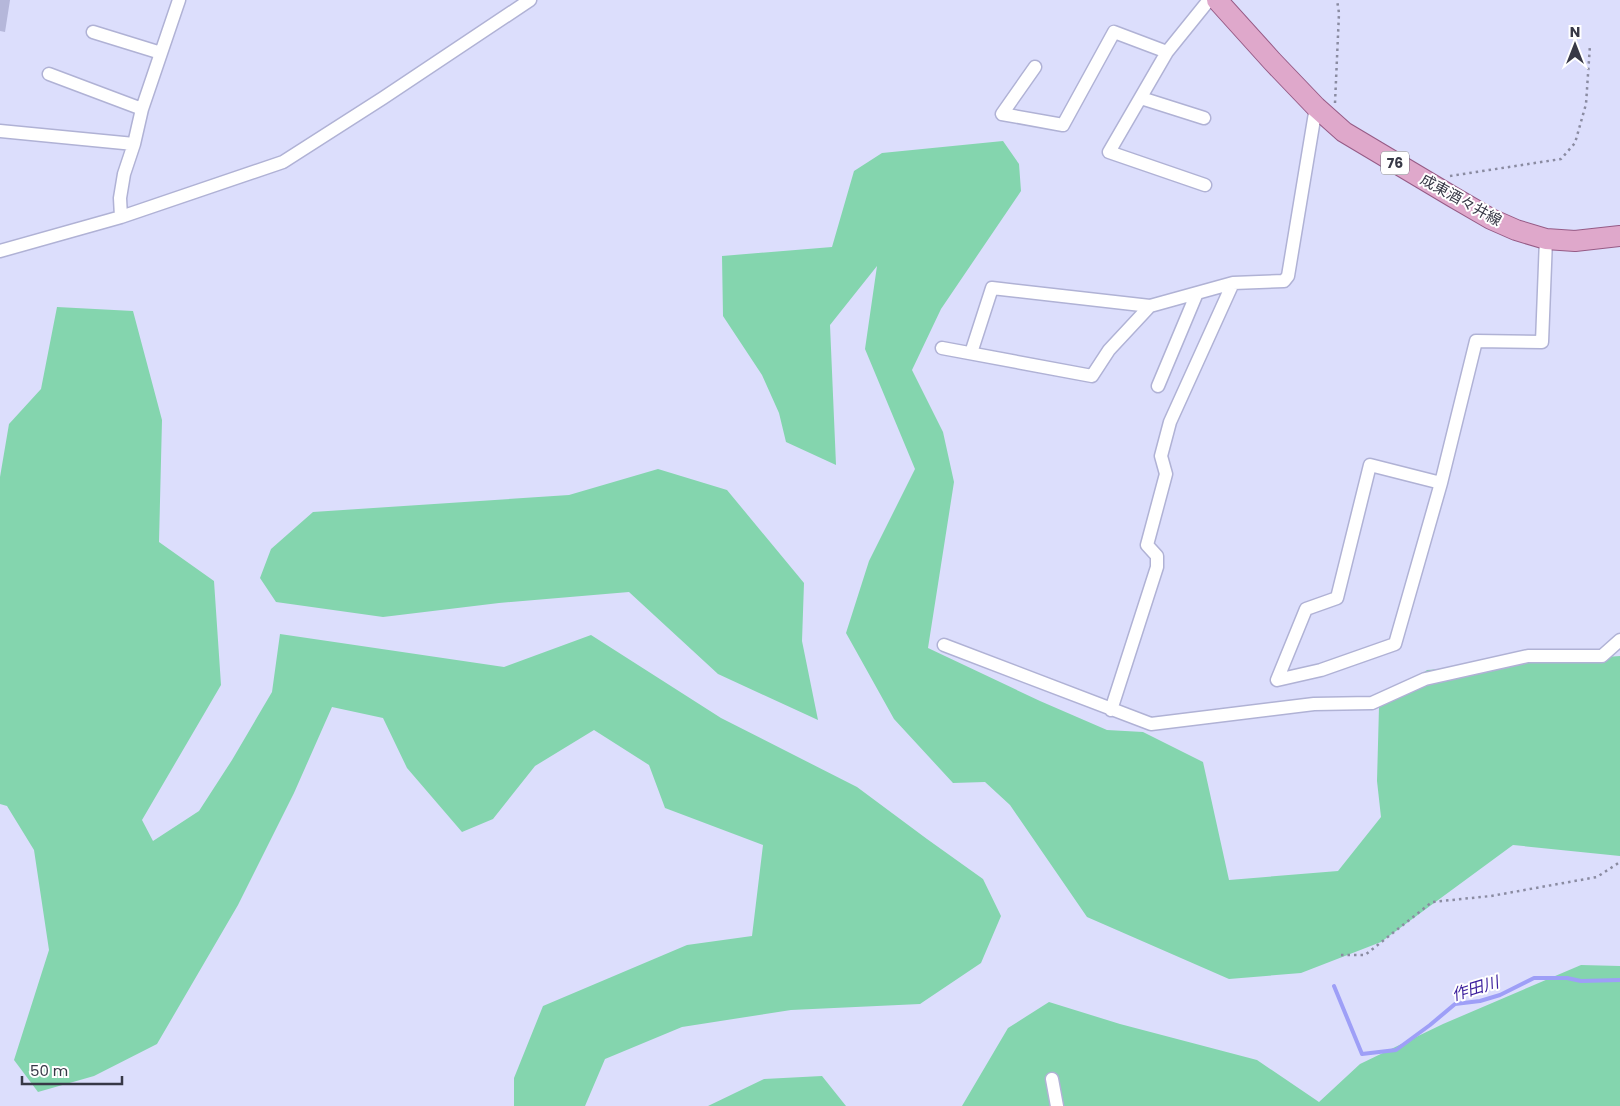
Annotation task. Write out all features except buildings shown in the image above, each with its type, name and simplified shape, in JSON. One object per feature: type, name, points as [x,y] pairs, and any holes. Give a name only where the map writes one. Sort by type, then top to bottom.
[{"type":"main road","name":"成東酒々井線","points":[[1217,0],[1322,112],[1344,132],[1424,180],[1491,219],[1516,230],[1546,239],[1575,241],[1620,236]]},
{"type":"street","points":[[121,217],[120,198],[124,174],[134,144],[142,109],[179,0]]},
{"type":"street","points":[[0,251],[121,217],[283,162],[530,0]]},
{"type":"street","points":[[1205,185],[1109,152],[1167,52],[1209,0]]},
{"type":"street","points":[[93,32],[161,53]]},
{"type":"street","points":[[1034,67],[1002,114],[1063,125],[1114,32],[1167,52]]},
{"type":"street","points":[[49,74],[142,109]]},
{"type":"street","points":[[1141,98],[1204,118]]},
{"type":"street","points":[[971,353],[992,288],[1150,306],[1233,282],[1284,281],[1288,276],[1322,112]]},
{"type":"street","points":[[0,131],[134,144]]},
{"type":"street","points":[[1441,483],[1370,465],[1337,598],[1306,609],[1277,680],[1321,670],[1395,644],[1441,483],[1476,341],[1542,342],[1546,239]]},
{"type":"street","points":[[1111,710],[1156,566],[1157,556],[1147,545],[1166,474],[1161,456],[1170,422],[1233,282]]},
{"type":"street","points":[[1158,386],[1197,293]]},
{"type":"street","points":[[942,348],[1092,376],[1109,350],[1150,306]]},
{"type":"street","points":[[944,645],[1151,724],[1314,704],[1372,703],[1425,679],[1528,656],[1602,656],[1620,640]]},
{"type":"street","points":[[1052,1079],[1057,1106]]},
{"type":"path","points":[[1322,112],[1335,104],[1339,13],[1337,0]]},
{"type":"path","points":[[1424,180],[1561,159],[1575,144],[1586,104],[1590,45]]},
{"type":"path","points":[[1341,955],[1365,954],[1432,902],[1491,896],[1597,877],[1620,862]]},
{"type":"green space","points":[[1003,141],[1019,164],[1021,191],[941,309],[912,370],[943,432],[954,482],[928,648],[1040,701],[1107,730],[1143,732],[1203,762],[1229,880],[1338,871],[1381,817],[1377,781],[1379,707],[1427,670],[1620,656],[1620,856],[1513,845],[1381,942],[1301,973],[1229,979],[1087,917],[1010,805],[985,782],[953,783],[894,719],[846,633],[869,561],[915,469],[865,349],[877,266],[830,325],[836,465],[786,442],[779,413],[762,375],[723,316],[722,256],[832,247],[854,171],[882,153]]},
{"type":"green space","points":[[57,307],[133,311],[162,420],[159,542],[214,581],[221,685],[142,820],[153,841],[199,811],[232,760],[272,692],[280,634],[504,667],[591,635],[721,718],[857,787],[983,879],[1001,916],[981,963],[920,1004],[791,1010],[682,1027],[605,1059],[585,1106],[514,1106],[514,1078],[543,1006],[687,945],[752,936],[763,845],[665,808],[649,765],[594,730],[535,766],[493,819],[462,832],[407,768],[383,718],[332,707],[294,793],[238,905],[157,1044],[94,1076],[38,1092],[14,1060],[49,950],[34,850],[7,806],[0,804],[0,477],[9,424],[41,389]]},
{"type":"green space","points":[[658,469],[727,490],[804,583],[802,641],[818,720],[718,674],[629,592],[499,603],[383,617],[276,602],[260,578],[271,549],[313,512],[569,495]]},
{"type":"green space","points":[[1581,965],[1620,966],[1620,1106],[962,1106],[1008,1028],[1049,1002],[1120,1024],[1257,1060],[1319,1102],[1360,1064],[1443,1024]]},
{"type":"green space","points":[[822,1076],[846,1106],[708,1106],[764,1079]]},
{"type":"waterway","name":"作田川","points":[[1334,986],[1362,1054],[1396,1050],[1455,1004],[1480,1001],[1500,995],[1534,978],[1567,978],[1581,981],[1620,980]]}]
